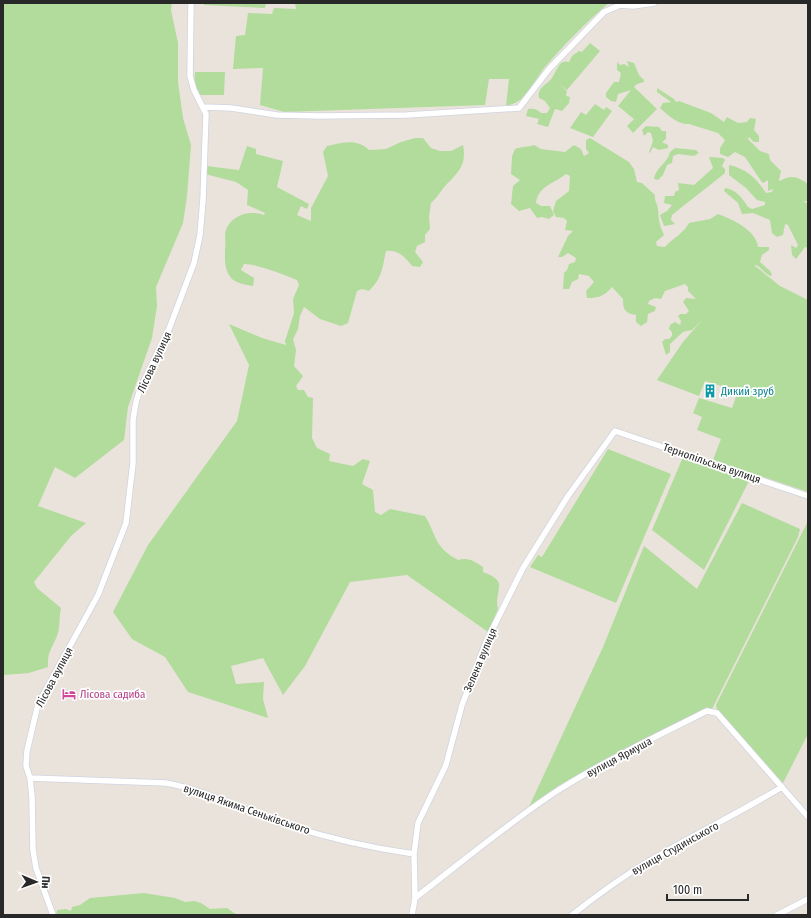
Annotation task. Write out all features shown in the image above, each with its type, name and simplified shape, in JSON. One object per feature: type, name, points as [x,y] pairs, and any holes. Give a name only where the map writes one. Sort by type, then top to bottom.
[{"type":"street","name":"Лісова вулиця","points":[[53,915],[36,868],[33,850],[32,797],[30,778],[26,766],[27,750],[37,708],[98,595],[126,523],[132,469],[133,420],[136,402],[140,389],[171,323],[194,263],[200,235],[203,200],[206,114],[204,107],[194,90],[190,76],[191,3]]},
{"type":"street","points":[[204,107],[232,108],[277,115],[319,116],[407,115],[519,108],[549,69],[604,12],[619,4],[633,6],[654,3]]},
{"type":"street","name":"Тернопільська вулиця","points":[[615,431],[808,496]]},
{"type":"street","name":"Зелена вулиця","points":[[412,915],[415,898],[414,854],[418,823],[446,765],[462,705],[486,642],[523,568],[568,496],[615,431]]},
{"type":"street","name":"вулиця Ярмуша","points":[[415,898],[523,815],[560,789],[618,756],[707,711],[717,713],[808,817]]},
{"type":"street","name":"вулиця Якима Сеньківського","points":[[30,778],[166,783],[185,787],[218,798],[293,826],[379,849],[414,854]]},
{"type":"street","name":"вулиця Студинського","points":[[572,915],[600,893],[649,861],[742,811],[782,787]]},
{"type":"street","points":[[777,915],[808,899]]},
{"type":"green space","points":[[3,3],[172,3],[171,10],[178,43],[178,82],[183,118],[191,145],[187,196],[183,223],[156,287],[157,306],[152,338],[128,407],[124,440],[75,478],[55,467],[38,506],[86,523],[71,536],[34,582],[37,588],[61,608],[59,631],[49,653],[48,667],[29,673],[4,675]]},
{"type":"green space","points":[[204,3],[266,3],[265,8],[204,5]]},
{"type":"green space","points":[[295,3],[609,3],[583,26],[559,51],[544,68],[524,96],[512,104],[506,106],[509,79],[489,79],[485,105],[284,112],[260,105],[263,68],[233,69],[236,36],[245,35],[248,13],[272,14],[274,8],[296,9]]},
{"type":"green space","points":[[590,43],[600,51],[567,90],[559,84],[567,91],[566,96],[570,97],[569,103],[562,111],[555,109],[548,127],[537,124],[539,119],[526,116],[528,109],[534,109],[541,113],[547,113],[550,108],[545,101],[539,98],[539,91],[552,78],[562,62],[569,62],[572,56],[579,51],[582,52]]},
{"type":"green space","points":[[627,61],[634,63],[639,75],[644,80],[644,82],[637,84],[634,87],[657,109],[633,133],[627,126],[634,119],[618,106],[631,90],[618,94],[616,102],[611,101],[606,97],[606,93],[614,82],[619,82],[621,73],[617,70],[617,62],[620,65],[624,64],[629,67]]},
{"type":"green space","points":[[195,72],[225,72],[224,95],[200,95],[194,84]]},
{"type":"green space","points":[[657,88],[674,99],[676,102],[679,101],[711,113],[724,122],[727,117],[738,123],[747,122],[750,118],[756,119],[754,130],[759,136],[759,142],[754,142],[749,137],[748,139],[760,151],[769,154],[770,160],[781,171],[779,180],[794,177],[808,184],[808,201],[803,201],[808,204],[808,248],[805,247],[796,259],[792,255],[791,245],[796,248],[798,245],[788,225],[785,224],[783,235],[777,237],[772,233],[770,220],[753,213],[742,214],[738,203],[724,191],[725,188],[733,191],[748,207],[752,209],[765,205],[765,202],[757,200],[746,188],[729,175],[729,165],[741,169],[750,175],[759,183],[766,193],[772,192],[773,189],[768,191],[768,180],[763,183],[761,181],[745,157],[735,152],[728,157],[720,154],[720,148],[725,140],[718,133],[681,123],[666,114],[660,108],[663,103],[671,102],[657,92]]},
{"type":"green space","points":[[595,104],[604,110],[606,107],[612,111],[593,137],[570,128],[581,112],[586,115]]},
{"type":"green space","points":[[646,126],[659,127],[662,131],[666,131],[666,139],[662,142],[668,145],[668,148],[659,150],[653,147],[650,153],[649,152],[653,141],[651,133],[648,132],[644,136],[642,130]]},
{"type":"green space","points":[[415,138],[423,138],[431,148],[440,151],[451,151],[463,145],[464,152],[464,158],[460,168],[431,203],[429,217],[430,229],[425,235],[425,242],[417,246],[415,252],[423,262],[420,267],[412,266],[398,252],[386,251],[381,272],[374,286],[369,291],[362,289],[357,291],[348,323],[341,326],[320,319],[304,307],[300,316],[298,329],[293,339],[296,350],[294,366],[303,376],[296,386],[298,390],[304,390],[308,397],[313,398],[312,438],[317,448],[330,454],[329,461],[353,466],[363,459],[370,461],[362,484],[373,490],[375,512],[381,515],[390,509],[425,516],[437,541],[444,550],[458,560],[468,559],[477,563],[483,567],[483,572],[496,579],[499,583],[497,597],[498,609],[488,632],[407,575],[350,582],[305,666],[283,695],[263,658],[231,666],[236,684],[264,682],[263,699],[268,718],[188,692],[165,657],[132,639],[113,612],[148,545],[237,421],[249,365],[229,324],[262,338],[286,345],[285,341],[294,313],[293,299],[299,285],[297,280],[248,264],[244,264],[241,270],[254,278],[253,286],[236,282],[229,276],[225,261],[225,234],[227,228],[235,218],[240,216],[252,213],[264,215],[265,213],[247,205],[248,190],[236,182],[205,174],[206,166],[239,170],[247,146],[256,149],[256,154],[283,161],[277,187],[309,204],[307,209],[301,206],[297,215],[311,221],[311,208],[328,176],[323,152],[327,146],[349,142],[364,146],[369,150],[386,149],[401,142]]},
{"type":"green space","points":[[590,138],[629,162],[634,169],[637,182],[642,183],[655,195],[661,228],[664,235],[656,242],[657,246],[665,247],[684,230],[689,223],[710,219],[718,214],[736,222],[748,230],[753,235],[758,247],[769,247],[769,250],[762,255],[760,262],[771,272],[772,276],[767,274],[758,266],[754,265],[780,286],[808,300],[808,492],[713,460],[721,439],[697,430],[702,417],[693,413],[699,398],[732,408],[738,391],[705,381],[699,396],[657,380],[683,342],[702,320],[692,330],[683,332],[670,344],[670,352],[666,355],[662,342],[672,336],[672,332],[669,329],[670,325],[675,322],[680,325],[681,321],[678,316],[680,314],[686,314],[689,311],[683,302],[686,298],[696,299],[688,291],[688,287],[685,284],[665,291],[661,299],[655,298],[649,301],[648,304],[656,307],[655,311],[648,314],[647,322],[641,326],[636,322],[636,315],[625,310],[623,306],[623,299],[612,287],[601,296],[587,298],[586,291],[594,282],[589,276],[579,274],[578,279],[572,282],[569,289],[563,289],[564,273],[569,264],[575,262],[576,258],[568,253],[562,257],[558,257],[568,236],[573,231],[565,230],[567,221],[564,218],[556,217],[553,211],[556,201],[569,191],[570,176],[566,174],[543,189],[537,197],[536,203],[541,206],[550,206],[554,215],[549,219],[542,217],[537,218],[530,208],[519,211],[511,204],[513,186],[520,180],[511,174],[512,156],[515,149],[534,145],[541,149],[565,152],[574,145],[581,149],[584,156],[589,153],[586,149],[586,140]]},
{"type":"green space","points":[[675,148],[696,150],[699,153],[694,156],[678,154],[673,156],[672,163],[667,165],[663,175],[658,180],[654,179],[670,152]]},
{"type":"green space","points":[[709,157],[723,158],[725,160],[722,166],[725,169],[725,173],[672,215],[671,220],[675,224],[664,226],[660,215],[667,211],[672,205],[664,203],[665,196],[674,196],[675,192],[679,190],[678,183],[694,185],[713,168]]},
{"type":"green space","points":[[608,449],[671,474],[616,603],[530,567],[538,555],[542,557]]},
{"type":"green space","points":[[683,457],[749,481],[704,570],[652,530]]},
{"type":"green space","points":[[742,503],[800,529],[798,537],[712,709],[706,709],[528,809],[603,647],[644,546],[697,589]]},
{"type":"green space","points":[[808,521],[808,734],[783,783],[717,710],[716,705]]},
{"type":"green space","points":[[144,893],[175,898],[185,902],[194,901],[201,903],[210,909],[227,908],[237,915],[56,915],[57,910],[66,909],[71,911],[72,907],[80,905],[90,898]]},
{"type":"place","name":"Дикий зруб","points":[[710,391]]},
{"type":"place","name":"Лісова садиба","points":[[69,694]]}]
